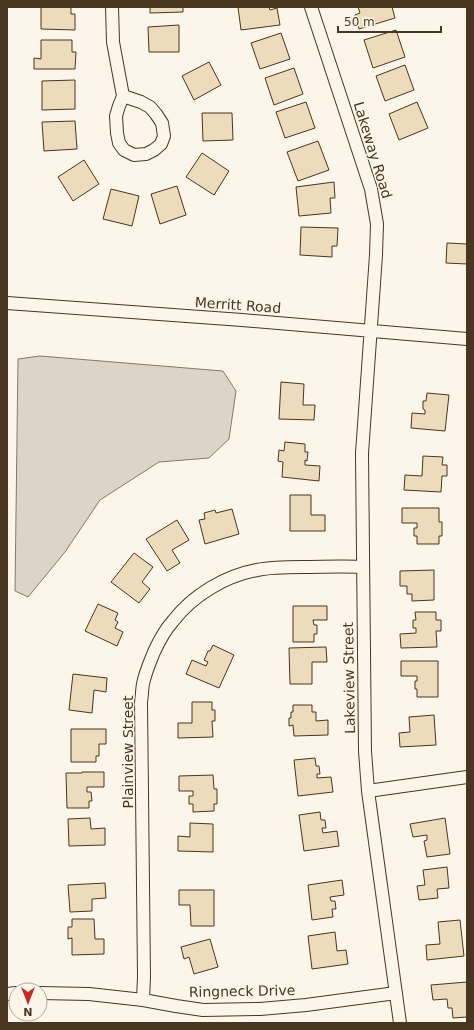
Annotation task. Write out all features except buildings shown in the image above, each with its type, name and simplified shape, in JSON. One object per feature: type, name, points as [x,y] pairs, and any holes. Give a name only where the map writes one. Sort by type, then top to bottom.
[{"type":"street","points":[[112,7],[113,42],[123,96],[116,116],[119,143],[124,150],[134,155],[146,154],[161,144],[164,136],[162,123],[150,107],[141,102],[123,96]]},
{"type":"street","name":"Lakeway Road","points":[[311,7],[371,189],[377,224],[370,330]]},
{"type":"street","name":"Merritt Road","points":[[7,303],[370,330],[467,339]]},
{"type":"street","name":"Lakeview Street","points":[[370,330],[362,453],[365,751],[368,791],[400,1023]]},
{"type":"street","name":"Plainview Street","points":[[143,1000],[141,702],[143,683],[156,648],[173,620],[194,599],[217,584],[237,576],[256,570],[271,568],[363,567]]},
{"type":"street","points":[[368,791],[467,777]]},
{"type":"street","name":"Ringneck Drive","points":[[48,993],[89,994],[143,1000],[203,1010],[260,1009],[306,1006],[396,993]]},
{"type":"shaded area","points":[[40,356],[223,371],[236,391],[229,439],[209,458],[159,462],[100,500],[65,552],[28,597],[15,591],[18,359]]}]
